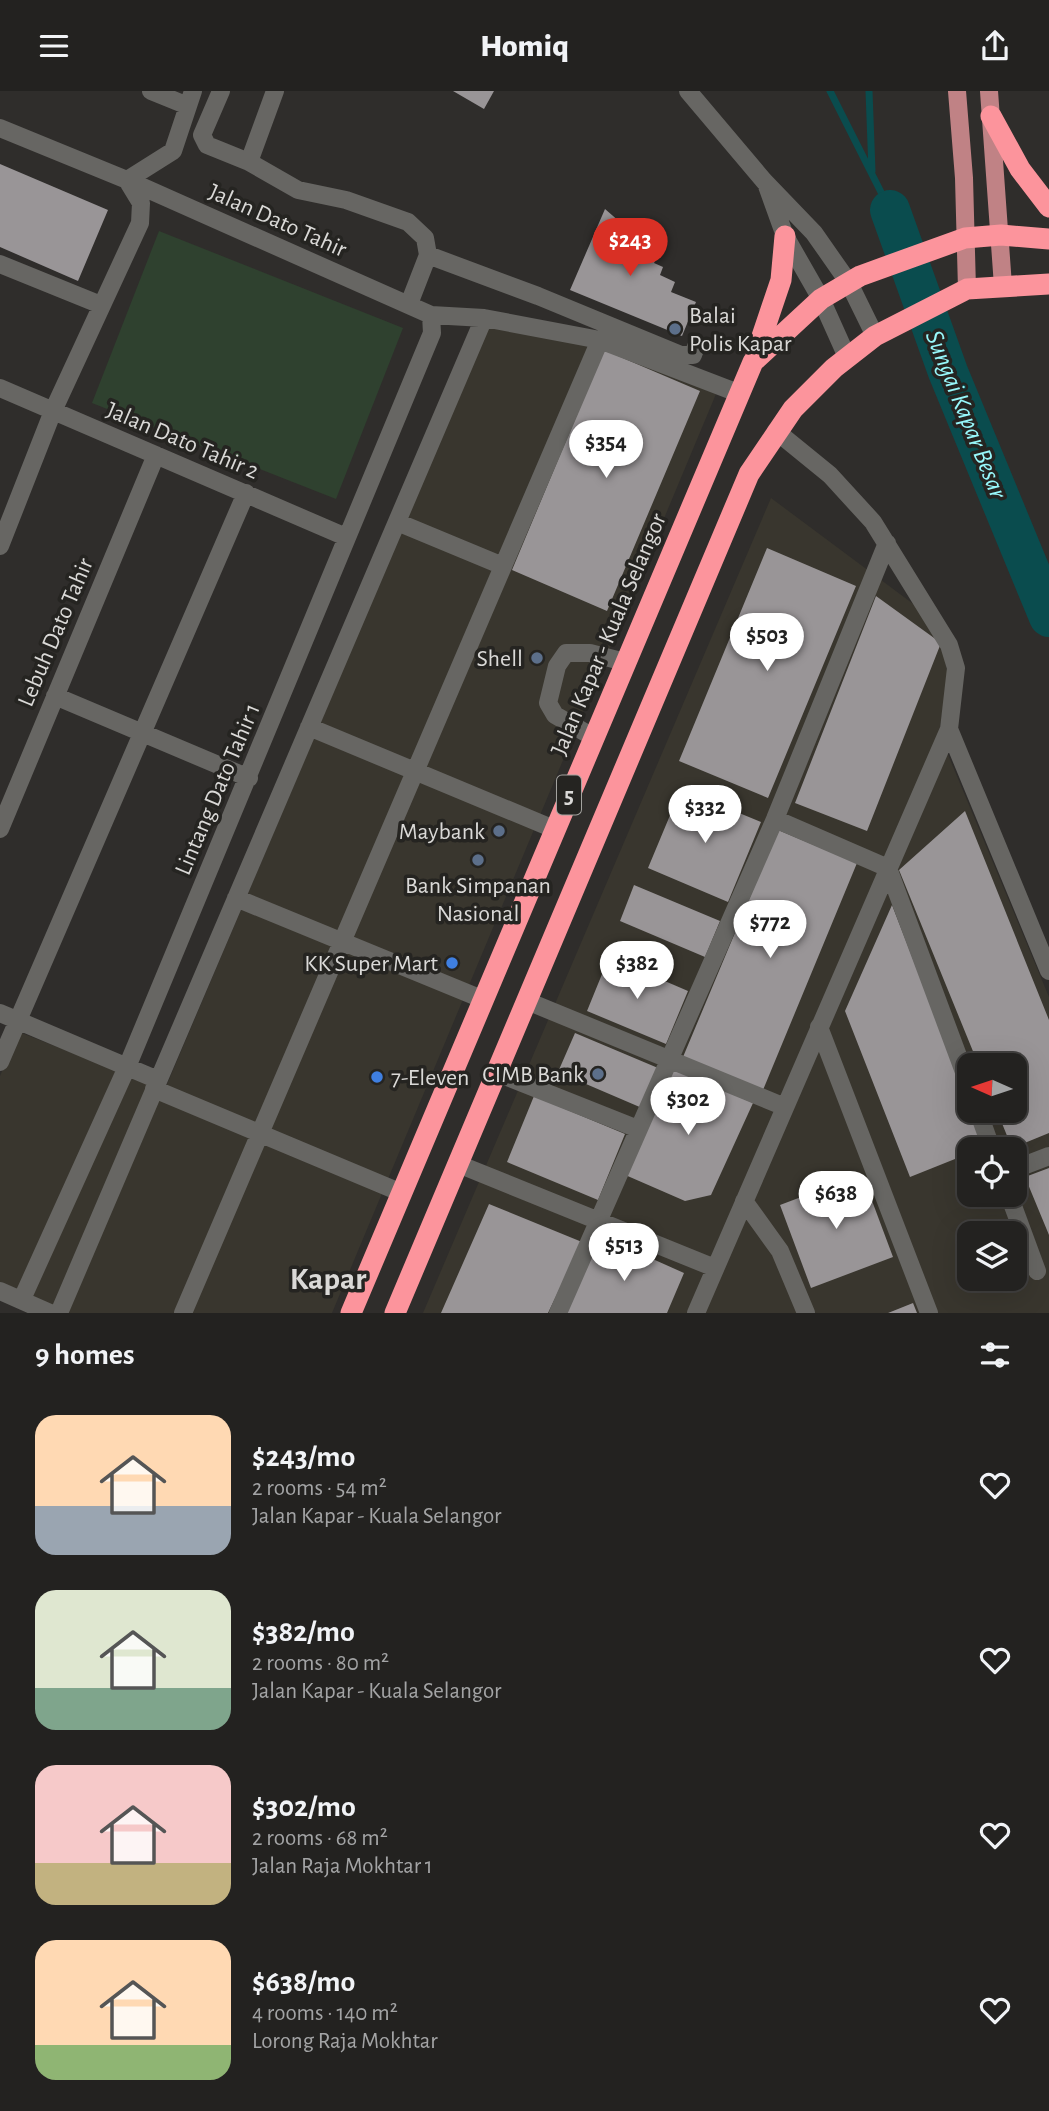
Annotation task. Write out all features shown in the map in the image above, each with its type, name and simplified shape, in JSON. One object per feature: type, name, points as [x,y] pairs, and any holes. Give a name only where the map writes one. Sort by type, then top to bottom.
[{"type":"highway","points":[[991,116],[1020,169],[1049,207]]},
{"type":"highway","name":"Jalan Kapar - Kuala Selangor","points":[[351,1313],[738,393],[754,362],[821,299],[854,279],[965,238],[1001,235],[1049,239]]},
{"type":"highway","points":[[754,362],[781,280],[785,236]]},
{"type":"highway","name":"5","points":[[395,1313],[749,474],[776,431],[793,409],[847,357],[880,334],[962,292],[1003,286],[1049,284]]},
{"type":"main road","points":[[957,91],[965,238],[962,292]]},
{"type":"main road","points":[[989,91],[1003,286]]},
{"type":"street","points":[[0,546],[53,411],[140,223],[141,204],[127,180],[173,151],[191,99],[151,91]]},
{"type":"street","points":[[221,91],[202,135],[206,145],[249,162],[298,190],[346,200],[408,222],[425,238],[428,255],[409,304],[431,315],[484,318],[600,340],[738,393]]},
{"type":"street","points":[[249,162],[275,91]]},
{"type":"street","points":[[688,91],[764,181],[854,279],[880,334]]},
{"type":"street","name":"Jalan Dato Tahir","points":[[0,128],[127,180],[409,304]]},
{"type":"street","points":[[764,181],[785,236],[821,299],[847,357]]},
{"type":"street","points":[[428,255],[538,296],[681,355],[693,355],[697,344]]},
{"type":"street","points":[[0,264],[101,305]]},
{"type":"street","name":"Lintang Dato Tahir 1","points":[[22,1299],[127,1067],[249,778],[432,333],[431,315]]},
{"type":"street","points":[[59,1313],[484,318]]},
{"type":"street","points":[[183,1313],[600,340]]},
{"type":"street","name":"Jalan Dato Tahir 2","points":[[0,388],[346,537]]},
{"type":"street","points":[[696,1313],[949,729],[956,668],[949,645],[887,543],[830,475],[776,431]]},
{"type":"street","name":"Lebuh Dato Tahir","points":[[0,829],[156,455]]},
{"type":"street","points":[[0,1062],[246,493]]},
{"type":"street","points":[[397,522],[503,566]]},
{"type":"street","points":[[558,1313],[775,819],[887,543]]},
{"type":"street","points":[[593,737],[555,715],[548,703],[557,666],[566,653],[577,651],[625,661]]},
{"type":"street","points":[[55,696],[249,778]]},
{"type":"street","points":[[309,727],[554,829]]},
{"type":"street","points":[[949,729],[1049,971]]},
{"type":"street","points":[[775,819],[888,868],[957,1053]]},
{"type":"street","points":[[236,898],[482,999]]},
{"type":"street","points":[[527,1001],[785,1108]]},
{"type":"street","points":[[0,1013],[127,1067],[156,1084],[260,1134],[402,1193]]},
{"type":"street","points":[[819,1027],[929,1313]]},
{"type":"street","points":[[497,1073],[638,1129]]},
{"type":"street","points":[[1027,1165],[1049,1157]]},
{"type":"street","points":[[458,1164],[715,1268]]},
{"type":"street","points":[[744,1201],[780,1251],[806,1313]]},
{"type":"street","points":[[1013,1207],[1037,1271]]},
{"type":"street","points":[[0,1291],[50,1313]]},
{"type":"shaded area","points":[[488,327],[604,349],[716,394],[332,1313],[68,1313],[0,1282],[0,1076],[19,1032],[165,1089]]},
{"type":"shaded area","points":[[771,498],[920,609],[944,655],[948,676],[939,733],[1049,997],[1049,1313],[423,1313]]},
{"type":"green space","points":[[159,231],[403,328],[336,499],[92,403]]},
{"type":"building","points":[[453,91],[494,91],[484,109]]},
{"type":"building","points":[[0,164],[108,210],[78,281],[0,247]]},
{"type":"building","points":[[605,209],[658,255],[654,263],[663,267],[660,275],[675,282],[671,292],[696,302],[682,336],[570,290]]},
{"type":"building","points":[[604,350],[700,391],[607,611],[512,570]]},
{"type":"building","points":[[767,548],[856,586],[768,798],[679,761]]},
{"type":"building","points":[[876,596],[941,643],[867,831],[795,803]]},
{"type":"building","points":[[681,789],[761,822],[728,902],[648,868]]},
{"type":"building","points":[[965,811],[1049,1020],[1049,1133],[1027,1142],[1027,1137],[1008,1137],[1002,1123],[1027,1123],[1027,1053],[974,1053],[899,870]]},
{"type":"building","points":[[778,830],[857,863],[763,1090],[683,1057]]},
{"type":"building","points":[[634,885],[720,921],[705,957],[620,921]]},
{"type":"building","points":[[892,905],[957,1072],[957,1123],[977,1123],[982,1137],[957,1137],[957,1158],[910,1177],[845,1011]]},
{"type":"building","points":[[609,957],[688,991],[666,1044],[587,1011]]},
{"type":"building","points":[[575,1033],[658,1068],[642,1108],[558,1072]]},
{"type":"building","points":[[671,1067],[753,1103],[711,1195],[685,1201],[623,1174]]},
{"type":"building","points":[[534,1096],[625,1134],[598,1200],[507,1162]]},
{"type":"building","points":[[1049,1168],[1049,1235],[1027,1182],[1027,1176]]},
{"type":"building","points":[[862,1174],[893,1257],[811,1288],[780,1205]]},
{"type":"building","points":[[489,1204],[582,1242],[548,1313],[441,1313]]},
{"type":"building","points":[[599,1235],[684,1273],[667,1313],[565,1313]]},
{"type":"building","points":[[913,1303],[917,1313],[888,1313]]},
{"type":"waterway","points":[[830,91],[890,210]]},
{"type":"waterway","points":[[869,91],[872,171]]},
{"type":"waterway","name":"Sungai Kapar Besar","points":[[890,210],[948,372],[1049,617]]},
{"type":"place","name":"Balai Polis Kapar","points":[[675,329]]},
{"type":"place","name":"Shell","points":[[537,658]]},
{"type":"place","name":"Maybank","points":[[499,831]]},
{"type":"place","name":"Bank Simpanan Nasional","points":[[478,860]]},
{"type":"place","name":"KK Super Mart","points":[[452,963]]},
{"type":"place","name":"CIMB Bank","points":[[598,1074]]},
{"type":"place","name":"7-Eleven","points":[[377,1077]]},
{"type":"district","name":"Kapar","points":[[328,1278]]}]
